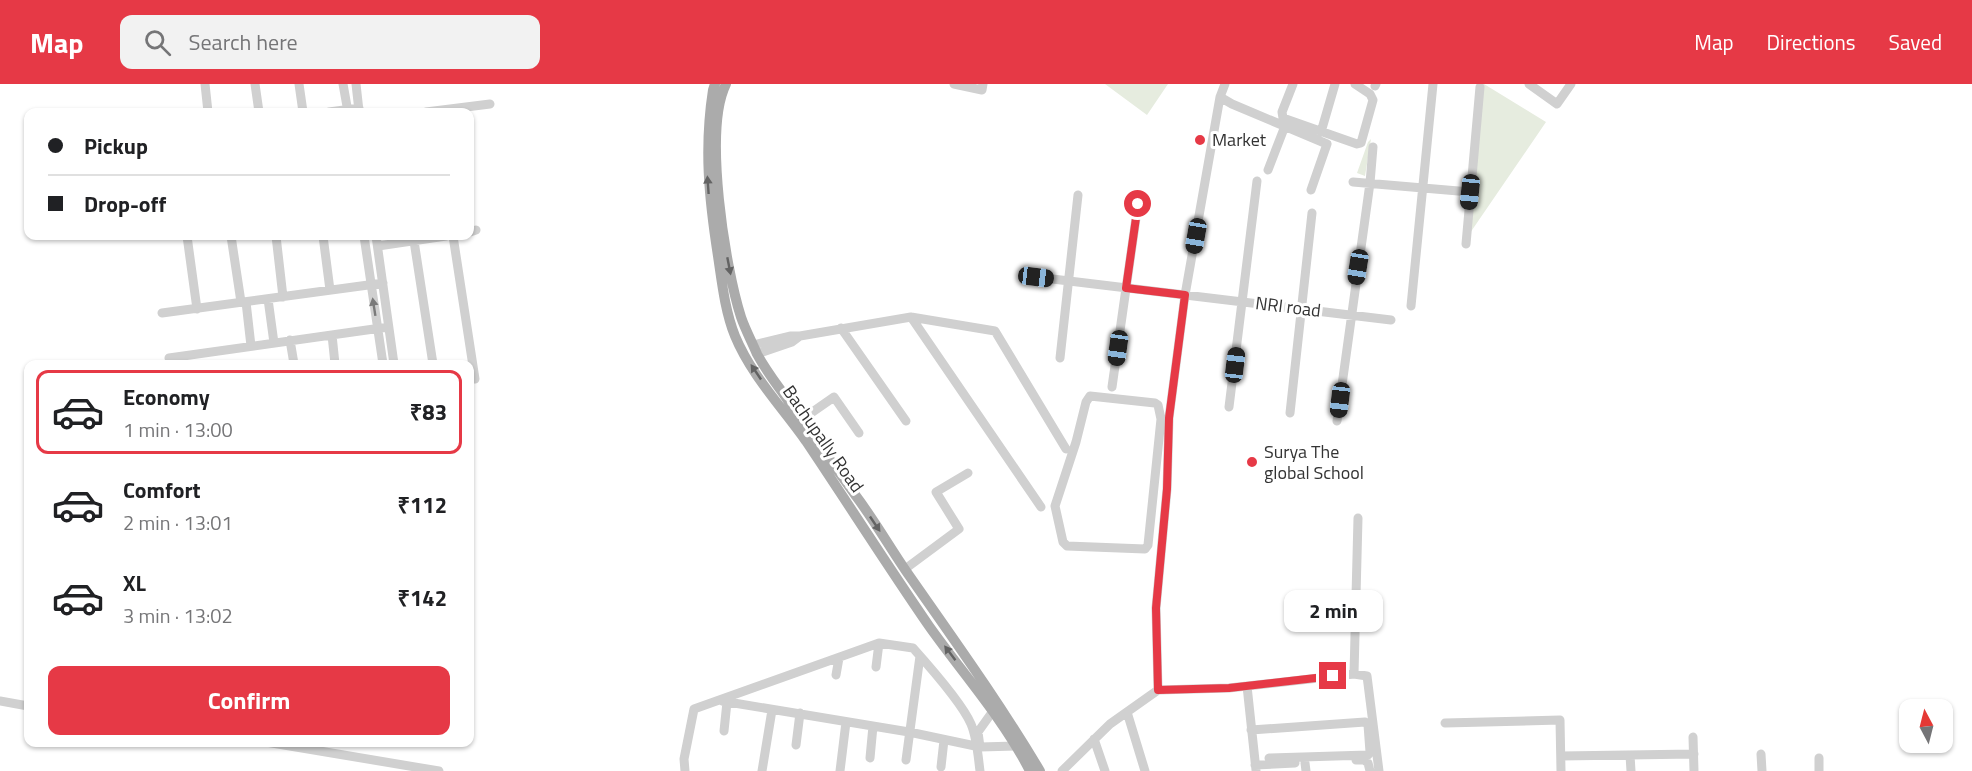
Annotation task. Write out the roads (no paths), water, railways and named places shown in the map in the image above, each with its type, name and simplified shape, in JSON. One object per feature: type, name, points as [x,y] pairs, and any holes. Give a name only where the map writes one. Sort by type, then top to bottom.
[{"type":"main road","name":"Bachupally Road","points":[[715,84],[707,141],[710,202],[720,272],[736,339],[752,367],[804,439],[929,625],[969,669],[1030,771]]},
{"type":"main road","name":"Bachupally Road","points":[[726,84],[722,93],[717,124],[716,161],[724,239],[741,318],[755,350],[801,420],[858,498],[969,669],[1041,771]]},
{"type":"street","points":[[205,84],[208,108]]},
{"type":"street","points":[[255,84],[258,108]]},
{"type":"street","points":[[299,84],[302,108]]},
{"type":"street","points":[[344,84],[348,108]]},
{"type":"street","points":[[356,84],[359,108]]},
{"type":"street","points":[[954,84],[981,90],[983,84]]},
{"type":"street","points":[[1158,690],[1155,615],[1167,489],[1165,419],[1155,402],[1090,396],[1086,402],[1076,442],[1055,506],[1063,542],[1067,546],[1147,548],[1152,488],[1165,419],[1220,97],[1224,84]]},
{"type":"street","points":[[1293,84],[1281,115],[1283,118],[1357,144],[1361,143],[1373,97],[1355,84]]},
{"type":"street","points":[[1321,132],[1335,84]]},
{"type":"street","points":[[1411,306],[1433,84]]},
{"type":"street","points":[[1529,84],[1557,104],[1571,84]]},
{"type":"street","points":[[1466,244],[1480,87]]},
{"type":"street","points":[[1220,97],[1328,144],[1311,190]]},
{"type":"street","points":[[458,108],[490,104]]},
{"type":"street","points":[[1268,170],[1286,126]]},
{"type":"street","points":[[1337,421],[1374,147]]},
{"type":"street","points":[[1229,406],[1257,181]]},
{"type":"street","points":[[1353,182],[1470,192]]},
{"type":"street","points":[[1060,358],[1078,195]]},
{"type":"street","points":[[1112,387],[1138,204]]},
{"type":"street","points":[[1290,412],[1312,213]]},
{"type":"street","points":[[188,240],[197,309]]},
{"type":"street","points":[[232,240],[251,346]]},
{"type":"street","points":[[276,240],[283,297]]},
{"type":"street","points":[[323,240],[330,290]]},
{"type":"street","points":[[364,240],[382,360]]},
{"type":"street","points":[[377,240],[393,360]]},
{"type":"street","points":[[378,246],[420,240]]},
{"type":"street","points":[[454,240],[472,360]]},
{"type":"street","points":[[414,241],[432,360]]},
{"type":"street","name":"NRI road","points":[[1036,277],[1390,320]]},
{"type":"street","points":[[162,312],[383,283]]},
{"type":"street","points":[[268,299],[274,343]]},
{"type":"street","points":[[755,350],[790,336],[911,317],[995,331],[1066,449]]},
{"type":"street","points":[[911,317],[1041,507]]},
{"type":"street","points":[[169,358],[388,327]]},
{"type":"street","points":[[840,328],[906,421]]},
{"type":"street","points":[[332,335],[335,360]]},
{"type":"street","points":[[290,340],[293,360]]},
{"type":"street","points":[[474,372],[475,379]]},
{"type":"street","points":[[801,420],[834,397],[859,433]]},
{"type":"street","points":[[905,569],[959,529],[936,492],[968,473]]},
{"type":"street","points":[[1152,488],[1167,489]]},
{"type":"street","points":[[1354,674],[1358,518]]},
{"type":"street","points":[[1149,536],[1162,536]]},
{"type":"street","points":[[876,667],[879,644]]},
{"type":"street","points":[[685,771],[684,759],[694,709],[723,701],[879,644],[913,648],[967,716],[978,746]]},
{"type":"street","points":[[906,760],[920,656]]},
{"type":"street","points":[[836,675],[839,658]]},
{"type":"street","points":[[1062,771],[1094,739],[1158,690],[1247,686],[1354,674],[1366,676],[1369,685],[1379,771]]},
{"type":"street","points":[[1247,686],[1256,768],[1305,767],[1364,760],[1368,763],[1370,771]]},
{"type":"street","points":[[0,701],[24,705]]},
{"type":"street","points":[[723,701],[978,746],[1016,747]]},
{"type":"street","points":[[723,701],[724,731]]},
{"type":"street","points":[[762,771],[772,710]]},
{"type":"street","points":[[980,771],[978,732],[993,711]]},
{"type":"street","points":[[1127,712],[1146,771]]},
{"type":"street","points":[[796,745],[800,714]]},
{"type":"street","points":[[1445,723],[1560,720],[1561,771]]},
{"type":"street","points":[[840,771],[846,722]]},
{"type":"street","points":[[1251,730],[1365,722],[1368,726],[1370,752],[1368,755],[1269,758]]},
{"type":"street","points":[[870,758],[873,726]]},
{"type":"street","points":[[1693,737],[1694,771]]},
{"type":"street","points":[[1094,739],[1105,771]]},
{"type":"street","points":[[941,767],[944,740]]},
{"type":"street","points":[[296,747],[439,771]]},
{"type":"street","points":[[1561,756],[1694,754]]},
{"type":"street","points":[[1761,754],[1762,771]]},
{"type":"street","points":[[1630,755],[1631,771]]},
{"type":"street","points":[[1819,758],[1819,771]]},
{"type":"place","name":"Market","points":[[1200,140]]},
{"type":"place","name":"Surya The global School","points":[[1252,462]]}]
